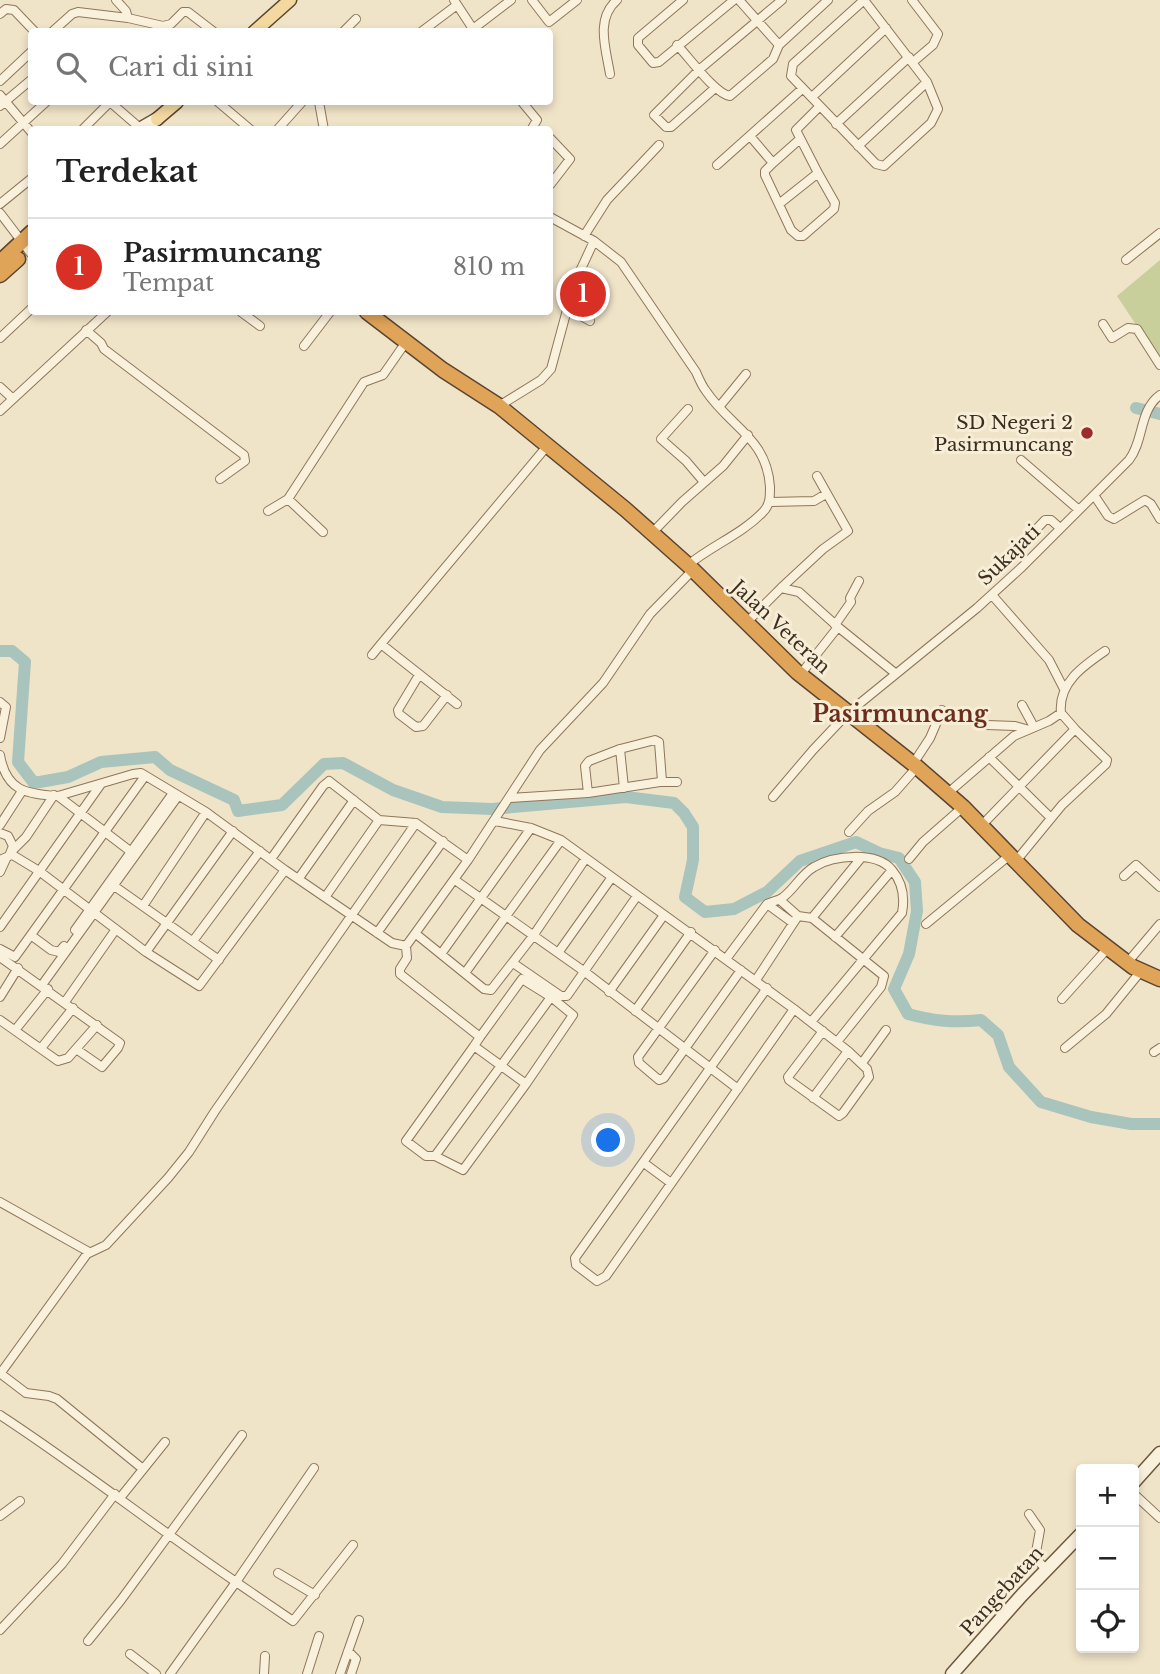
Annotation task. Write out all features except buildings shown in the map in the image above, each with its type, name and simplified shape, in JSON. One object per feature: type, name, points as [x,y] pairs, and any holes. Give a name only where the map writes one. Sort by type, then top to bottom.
[{"type":"highway","points":[[0,262],[28,246]]},
{"type":"highway","points":[[0,275],[28,246]]},
{"type":"highway","name":"Jalan Veteran","points":[[370,315],[443,370],[499,406],[548,445],[691,568],[800,675],[948,793],[1068,915],[1127,963],[1160,979]]},
{"type":"main road","points":[[258,28],[289,0]]},
{"type":"main road","points":[[146,126],[173,105]]},
{"type":"street","points":[[116,0],[126,11],[128,18]]},
{"type":"street","points":[[475,28],[511,0]]},
{"type":"street","points":[[532,0],[549,22],[577,0]]},
{"type":"street","points":[[610,74],[603,29],[606,10],[617,0]]},
{"type":"street","points":[[682,0],[638,38],[638,45],[650,61],[656,64],[737,0],[779,45]]},
{"type":"street","points":[[715,88],[671,128],[666,127],[654,115],[700,69],[782,0]]},
{"type":"street","points":[[677,45],[715,88],[730,96],[773,59],[779,45],[828,0]]},
{"type":"street","points":[[864,0],[886,28],[927,82],[938,109],[930,123],[887,165],[876,164],[791,76],[793,64],[864,0]]},
{"type":"street","points":[[836,124],[933,44],[938,34],[912,0]]},
{"type":"street","points":[[426,28],[456,2],[471,28]]},
{"type":"street","points":[[0,14],[6,9],[14,10],[31,28]]},
{"type":"street","points":[[56,28],[78,12],[128,18],[163,26],[171,24],[183,12],[188,12],[209,28]]},
{"type":"street","points":[[347,28],[356,19]]},
{"type":"street","points":[[812,97],[886,28]]},
{"type":"street","points":[[0,81],[28,55]]},
{"type":"street","points":[[28,82],[2,101],[28,129]]},
{"type":"street","points":[[858,146],[927,82]]},
{"type":"street","points":[[717,165],[802,89]]},
{"type":"street","points":[[0,144],[43,105]]},
{"type":"street","points":[[86,126],[107,105]]},
{"type":"street","points":[[114,105],[146,126]]},
{"type":"street","points":[[222,105],[246,126]]},
{"type":"street","points":[[281,126],[299,105]]},
{"type":"street","points":[[320,105],[323,126]]},
{"type":"street","points":[[525,105],[535,114],[536,126]]},
{"type":"street","points":[[800,139],[765,171],[765,176],[791,230],[798,236],[803,236],[834,209],[832,196],[796,130],[820,106]]},
{"type":"street","points":[[750,136],[773,163]]},
{"type":"street","points":[[553,141],[570,159],[553,181]]},
{"type":"street","points":[[584,236],[607,200],[659,145]]},
{"type":"street","points":[[779,204],[818,173]]},
{"type":"street","points":[[0,204],[28,181]]},
{"type":"street","points":[[0,213],[28,244]]},
{"type":"street","points":[[0,755],[1,769],[22,791],[56,795],[133,774],[145,775],[206,812],[396,946],[405,946],[455,880],[540,750],[607,677],[650,614],[691,568],[765,511],[770,502],[767,467],[761,452],[706,392],[696,372],[621,261],[594,241],[553,219]]},
{"type":"street","points":[[1126,260],[1160,233]]},
{"type":"street","points":[[499,406],[541,380],[551,369],[574,284],[594,241]]},
{"type":"street","points":[[567,308],[590,321]]},
{"type":"street","points":[[0,338],[28,312]]},
{"type":"street","points":[[0,411],[99,315]]},
{"type":"street","points":[[245,315],[260,326]]},
{"type":"street","points":[[304,346],[328,315]]},
{"type":"street","points":[[1102,324],[1112,338],[1128,328],[1137,329],[1160,365]]},
{"type":"street","points":[[86,330],[104,349],[244,455],[246,461],[220,479]]},
{"type":"street","points":[[268,511],[288,499],[365,382],[383,375],[406,342]]},
{"type":"street","points":[[719,407],[746,374]]},
{"type":"street","points":[[0,387],[12,398]]},
{"type":"street","name":"Sukajati","points":[[773,797],[820,741],[848,713],[992,595],[1132,457],[1148,410],[1160,395]]},
{"type":"street","points":[[688,409],[660,439],[704,481]]},
{"type":"street","points":[[652,533],[704,481],[723,466],[748,435]]},
{"type":"street","points":[[372,655],[548,445]]},
{"type":"street","points":[[1021,460],[1079,510]]},
{"type":"street","points":[[746,623],[823,549],[847,532],[817,476]]},
{"type":"street","points":[[770,502],[814,501],[826,494]]},
{"type":"street","points":[[1094,495],[1111,518],[1117,519],[1145,500],[1151,504],[1160,519]]},
{"type":"street","points":[[288,499],[323,532]]},
{"type":"street","points":[[1024,542],[1045,520],[1051,520],[1060,528]]},
{"type":"street","points":[[800,675],[836,626],[851,602],[850,598],[859,581]]},
{"type":"street","points":[[781,588],[799,592],[836,626],[895,673]]},
{"type":"street","points":[[992,595],[1049,660],[1064,688]]},
{"type":"street","points":[[381,644],[457,704]]},
{"type":"street","points":[[926,924],[1013,858],[1106,764],[1107,760],[1102,753],[1061,713],[1064,688],[1080,668],[1105,651]]},
{"type":"street","points":[[419,676],[398,712],[416,727],[423,726],[447,695]]},
{"type":"street","points":[[0,715],[3,704]]},
{"type":"street","points":[[0,738],[3,704]]},
{"type":"street","points":[[1022,705],[1030,728]]},
{"type":"street","points":[[849,832],[868,811],[895,792],[915,766],[942,710]]},
{"type":"street","points":[[948,793],[1014,736],[1061,713]]},
{"type":"street","points":[[988,725],[1030,728]]},
{"type":"street","points":[[982,825],[1075,729]]},
{"type":"street","points":[[588,793],[587,763],[620,749],[659,741],[662,782]]},
{"type":"street","points":[[620,749],[624,788]]},
{"type":"street","points":[[989,757],[1051,818]]},
{"type":"street","points":[[0,949],[15,957],[145,775]]},
{"type":"street","points":[[271,859],[327,781],[335,784],[379,820],[416,823],[468,860]]},
{"type":"street","points":[[509,799],[677,782]]},
{"type":"street","points":[[0,927],[101,784]]},
{"type":"street","points":[[0,825],[22,791]]},
{"type":"street","points":[[111,884],[130,851],[176,794]]},
{"type":"street","points":[[32,936],[51,950],[59,952],[176,794]]},
{"type":"street","points":[[56,795],[130,851]]},
{"type":"street","points":[[7,855],[26,837],[56,795]]},
{"type":"street","points":[[299,878],[354,800]]},
{"type":"street","points":[[909,859],[923,842],[963,807]]},
{"type":"street","points":[[143,906],[206,812]]},
{"type":"street","points":[[496,819],[531,828],[561,841],[767,988],[823,1031],[837,1042],[862,1063],[869,1077],[844,1113],[839,1116],[788,1077],[823,1031]]},
{"type":"street","points":[[326,896],[379,820]]},
{"type":"street","points":[[143,1469],[57,1399],[26,1393],[0,1374],[87,1255],[106,1244],[189,1152],[416,823]]},
{"type":"street","points":[[442,954],[531,828]]},
{"type":"street","points":[[146,952],[233,831]]},
{"type":"street","points":[[0,833],[11,839],[0,873]]},
{"type":"street","points":[[377,933],[443,841]]},
{"type":"street","points":[[465,973],[508,918],[561,841]]},
{"type":"street","points":[[193,941],[260,851]]},
{"type":"street","points":[[7,855],[39,871],[146,952],[199,986],[285,870]]},
{"type":"street","points":[[416,934],[489,991],[533,936],[586,858]]},
{"type":"street","points":[[812,918],[861,858]]},
{"type":"street","points":[[726,959],[767,904],[780,900],[812,868],[838,859],[881,860],[898,877],[904,895],[902,913],[811,1022]]},
{"type":"street","points":[[1124,876],[1136,865],[1160,887]]},
{"type":"street","points":[[835,937],[892,870]]},
{"type":"street","points":[[558,953],[612,877]]},
{"type":"street","points":[[455,880],[585,972],[738,1089]]},
{"type":"street","points":[[111,884],[219,960]]},
{"type":"street","points":[[513,963],[564,997],[570,993],[637,896]]},
{"type":"street","points":[[780,900],[796,919]]},
{"type":"street","points":[[767,904],[796,919],[812,918],[882,972],[884,981],[837,1042]]},
{"type":"street","points":[[16,1030],[91,911]]},
{"type":"street","points":[[610,992],[664,915]]},
{"type":"street","points":[[756,980],[796,919]]},
{"type":"street","points":[[1127,963],[1160,924]]},
{"type":"street","points":[[42,1048],[116,929]]},
{"type":"street","points":[[635,1012],[691,932]]},
{"type":"street","points":[[0,997],[30,945]]},
{"type":"street","points":[[405,946],[407,958],[400,974],[480,1037]]},
{"type":"street","points":[[1062,999],[1107,949]]},
{"type":"street","points":[[715,950],[637,1059],[659,1080],[664,1078],[741,970]]},
{"type":"street","points":[[0,957],[120,1043],[105,1066],[99,1065],[76,1049]]},
{"type":"street","points":[[1065,1048],[1106,1014],[1141,971]]},
{"type":"street","points":[[522,979],[551,997],[571,1013],[572,1017],[466,1168],[458,1168],[435,1156],[425,1156],[408,1144],[407,1138],[480,1037],[522,979]]},
{"type":"street","points":[[767,988],[712,1069],[575,1258],[576,1265],[597,1281],[606,1276],[794,1009]]},
{"type":"street","points":[[435,1156],[551,997]]},
{"type":"street","points":[[0,1020],[58,1061],[68,1058],[97,1026]]},
{"type":"street","points":[[862,1063],[886,1030]]},
{"type":"street","points":[[474,1046],[526,1084]]},
{"type":"street","points":[[813,1098],[848,1051]]},
{"type":"street","points":[[644,1163],[671,1183]]},
{"type":"street","points":[[0,1202],[87,1255]]},
{"type":"street","points":[[0,1415],[118,1496],[168,1536],[292,1622],[353,1545]]},
{"type":"street","points":[[88,1641],[121,1601],[242,1435]]},
{"type":"street","points":[[0,1630],[62,1564],[165,1442]]},
{"type":"street","points":[[1139,1476],[1160,1453]]},
{"type":"street","points":[[170,1674],[314,1468]]},
{"type":"street","points":[[1139,1499],[1160,1518]]},
{"type":"street","points":[[0,1516],[20,1501]]},
{"type":"street","points":[[1029,1514],[1040,1530],[1034,1558],[1044,1571]]},
{"type":"street","name":"Pangebatan","points":[[952,1674],[1076,1539]]},
{"type":"street","points":[[278,1573],[315,1595]]},
{"type":"street","points":[[341,1674],[359,1620]]},
{"type":"street","points":[[307,1674],[319,1636]]},
{"type":"street","points":[[348,1651],[356,1659],[351,1674]]},
{"type":"street","points":[[130,1654],[156,1674]]},
{"type":"street","points":[[264,1674],[265,1656]]},
{"type":"green space","points":[[1160,260],[1160,361],[1117,296]]},
{"type":"waterway","points":[[1136,408],[1160,414]]},
{"type":"waterway","points":[[0,651],[12,651],[25,662],[18,762],[34,783],[68,777],[101,762],[155,757],[170,770],[234,800],[238,811],[282,805],[324,764],[343,763],[393,790],[442,807],[492,809],[626,797],[674,803],[693,827],[693,860],[685,897],[705,912],[734,909],[767,892],[800,861],[856,842],[879,853],[899,858],[915,882],[917,911],[909,954],[894,989],[908,1014],[944,1021],[981,1020],[998,1035],[1009,1067],[1041,1102],[1091,1117],[1131,1124],[1160,1124]]},
{"type":"place","name":"Pasirmuncang","points":[[583,294]]},
{"type":"place","name":"SD Negeri 2 Pasirmuncang","points":[[1087,433]]},
{"type":"district","name":"Pasirmuncang","points":[[900,714]]}]
